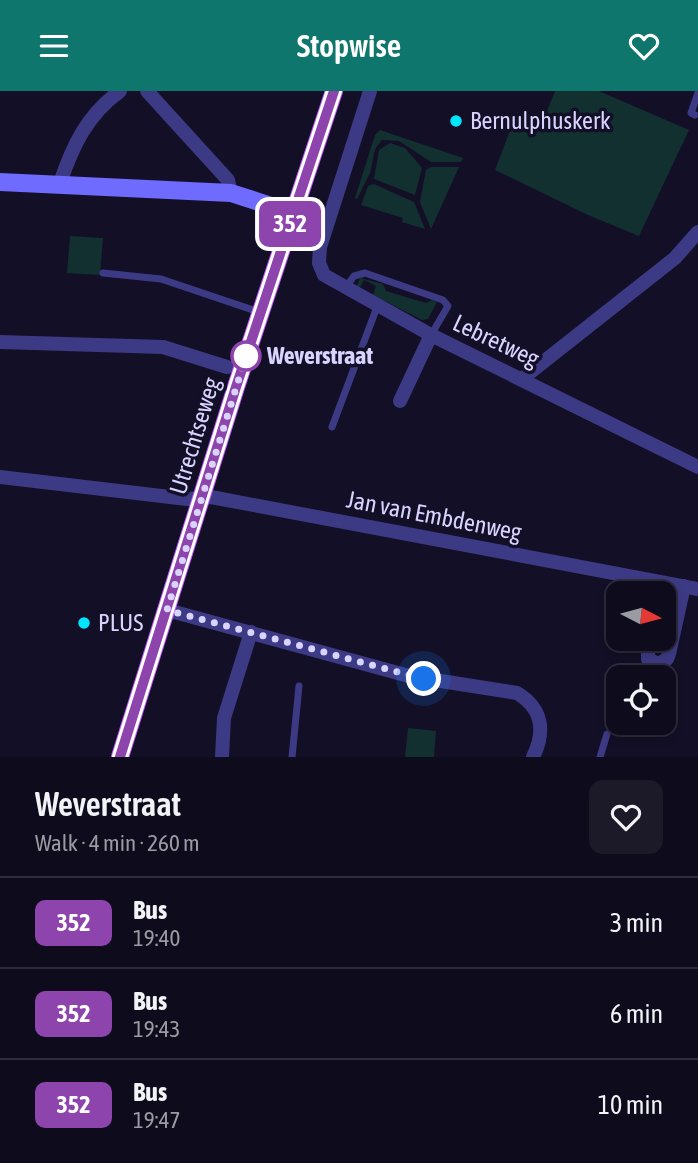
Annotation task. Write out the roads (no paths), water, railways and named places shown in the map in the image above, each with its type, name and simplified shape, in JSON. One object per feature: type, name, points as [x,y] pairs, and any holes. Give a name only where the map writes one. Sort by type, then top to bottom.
[{"type":"main road","name":"Utrechtseweg","points":[[125,756],[201,498],[334,91]]},
{"type":"street","points":[[60,183],[70,153],[85,125],[99,106],[120,91]]},
{"type":"street","points":[[147,91],[228,180],[231,193]]},
{"type":"street","name":"Lebretweg","points":[[370,91],[320,247],[319,263],[324,275],[431,335],[698,467]]},
{"type":"street","points":[[0,185],[60,183],[231,193],[293,213]]},
{"type":"street","points":[[523,379],[675,258],[698,232]]},
{"type":"street","points":[[400,401],[431,335]]},
{"type":"street","points":[[0,342],[163,347],[227,367]]},
{"type":"street","name":"Jan van Embdenweg","points":[[0,477],[187,499],[201,498],[626,581]]},
{"type":"street","name":"Jan van Embdenweg","points":[[676,633],[691,588]]},
{"type":"street","points":[[167,610],[409,676],[517,693],[537,709],[541,731],[533,757]]},
{"type":"street","points":[[222,757],[224,718],[251,632]]},
{"type":"street","name":"Jan van Embdenweg","points":[[648,651],[648,659],[658,664],[663,662],[670,651]]},
{"type":"lane","points":[[695,115],[691,113],[698,93]]},
{"type":"lane","points":[[103,273],[161,279],[260,312]]},
{"type":"lane","points":[[346,287],[354,276],[365,273],[443,300],[448,306],[431,335]]},
{"type":"lane","points":[[332,427],[377,307]]},
{"type":"lane","points":[[292,757],[299,687]]},
{"type":"lane","points":[[600,757],[607,735]]},
{"type":"place","name":"Bernulphuskerk","points":[[456,121]]},
{"type":"place","name":"Weverstraat","points":[[246,356]]},
{"type":"place","name":"PLUS","points":[[84,623]]}]
